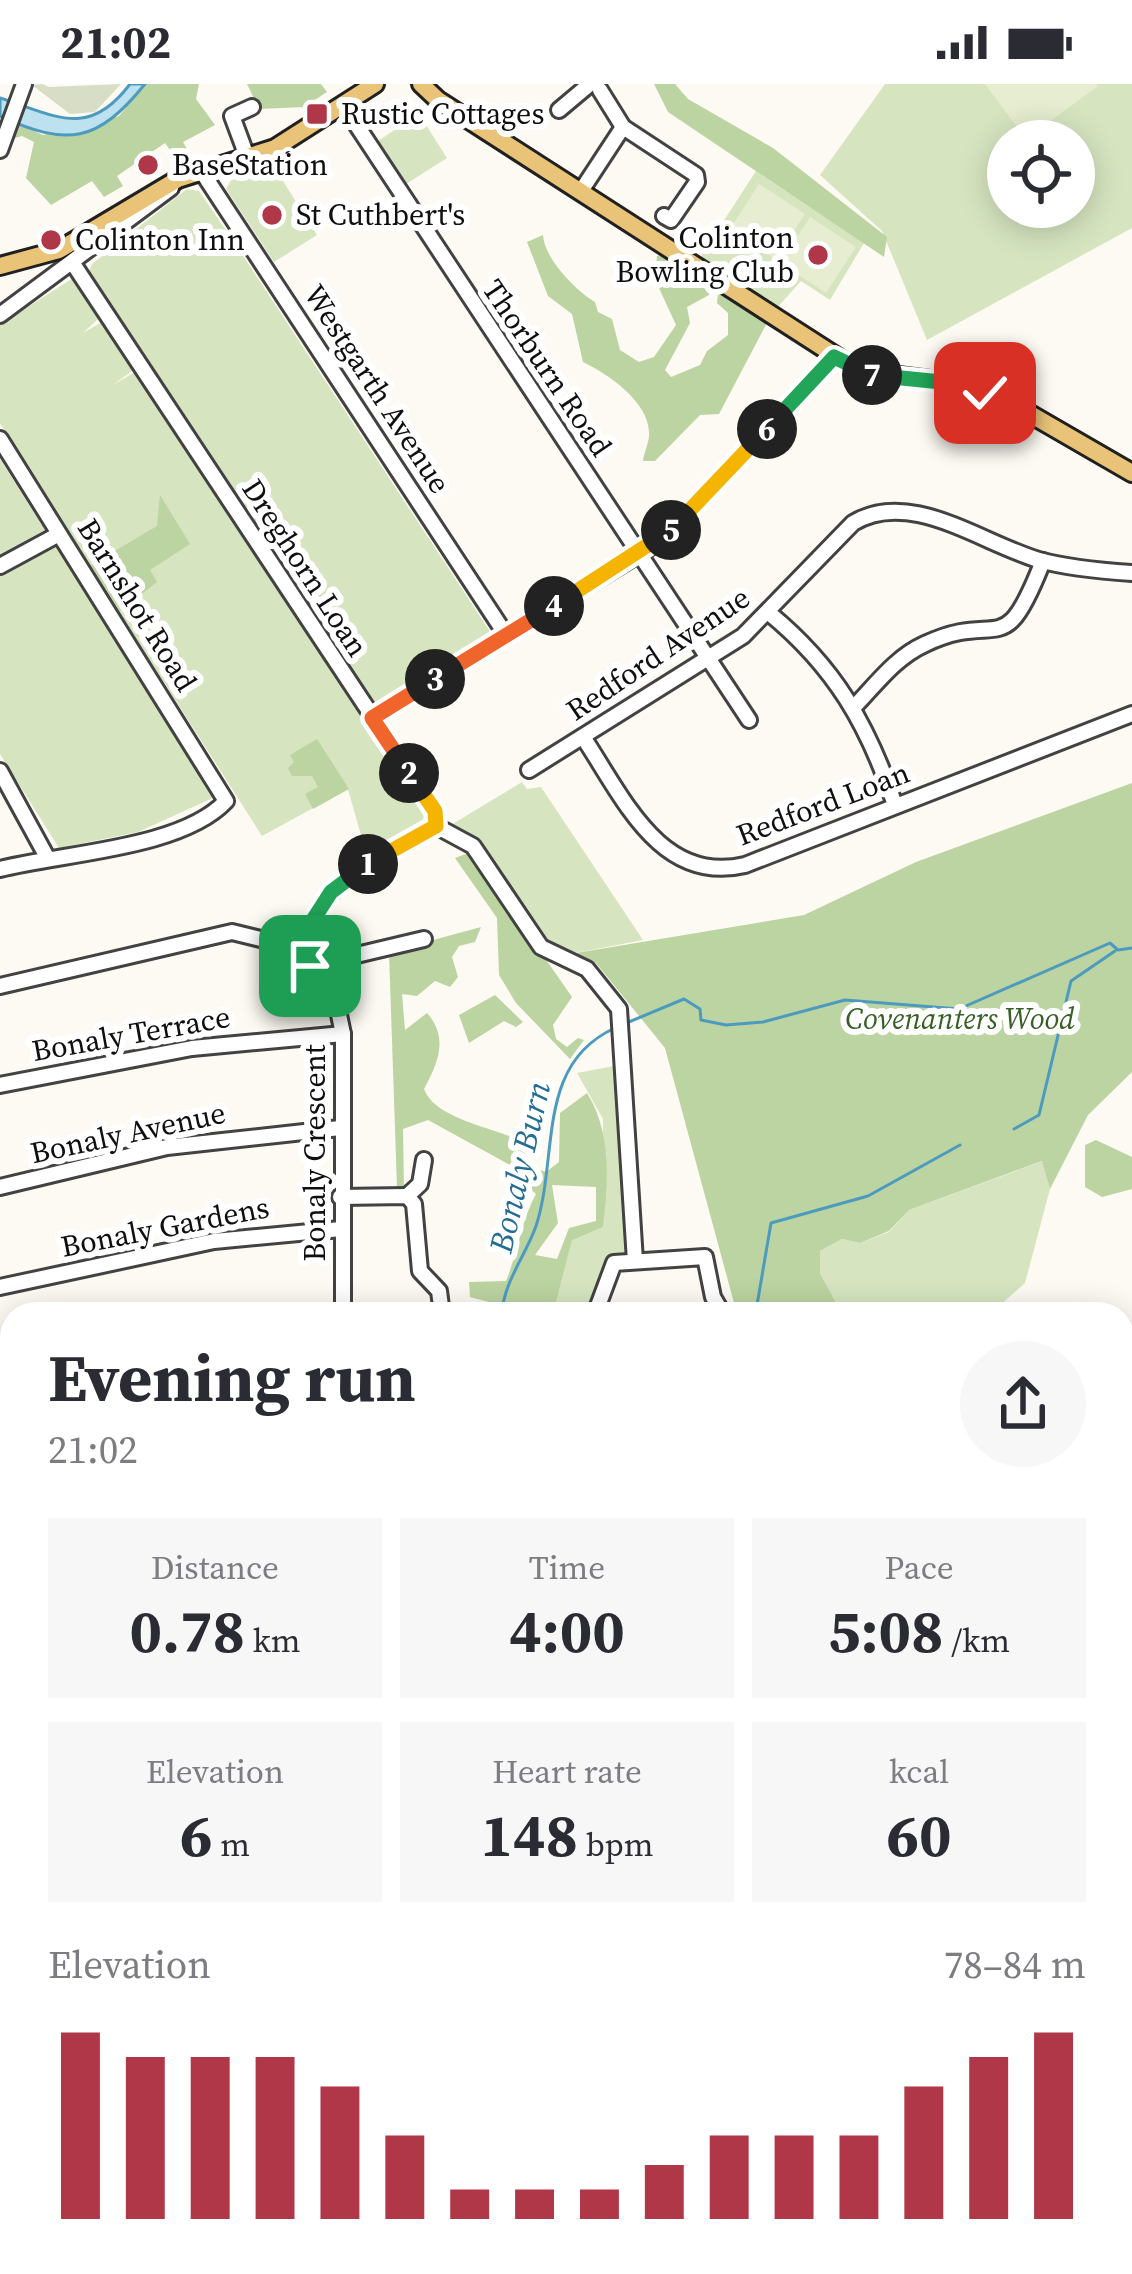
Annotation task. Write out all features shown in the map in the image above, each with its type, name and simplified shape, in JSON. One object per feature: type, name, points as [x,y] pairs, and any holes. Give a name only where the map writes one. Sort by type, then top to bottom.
[{"type":"main road","points":[[0,266],[49,255],[137,208],[178,179],[248,159],[375,84]]},
{"type":"main road","points":[[421,84],[834,357],[877,376],[961,384],[985,393],[1131,470]]},
{"type":"street","points":[[566,107],[597,88],[623,127],[696,175],[698,182],[670,220],[664,216]]},
{"type":"street","points":[[0,151],[23,90]]},
{"type":"street","points":[[248,159],[232,116],[252,106]]},
{"type":"street","name":"Thorburn Road","points":[[344,106],[749,720]]},
{"type":"street","points":[[580,191],[623,127]]},
{"type":"street","name":"Westgarth Avenue","points":[[202,172],[506,634]]},
{"type":"street","points":[[0,315],[74,265],[137,208]]},
{"type":"street","name":"Dreghorn Loan","points":[[74,265],[435,811],[436,826],[473,846],[541,947],[593,974],[620,1014],[635,1261]]},
{"type":"street","points":[[372,718],[673,529],[834,357]]},
{"type":"street","name":"Barnshot Road","points":[[0,439],[226,801],[202,818],[138,842],[47,859]]},
{"type":"street","name":"Redford Avenue","points":[[530,770],[708,659],[769,613],[853,523],[887,508],[908,510],[1043,561],[1132,573]]},
{"type":"street","points":[[0,566],[59,534]]},
{"type":"street","points":[[855,706],[896,662],[928,642],[1011,624],[1023,611],[1043,561]]},
{"type":"street","points":[[769,613],[818,656],[855,706],[895,805]]},
{"type":"street","name":"Redford Loan","points":[[584,737],[652,838],[692,866],[745,865],[1132,714]]},
{"type":"street","points":[[0,771],[47,859],[0,869]]},
{"type":"street","points":[[293,951],[318,909],[348,877],[436,826]]},
{"type":"street","name":"Bonaly Crescent","points":[[0,986],[207,934],[255,935],[293,951],[310,966],[327,988],[343,1034],[344,1302]]},
{"type":"street","points":[[310,966],[416,938]]},
{"type":"street","name":"Bonaly Terrace","points":[[0,1085],[192,1048],[343,1034]]},
{"type":"street","name":"Bonaly Avenue","points":[[0,1187],[166,1147],[340,1128]]},
{"type":"street","points":[[340,1197],[407,1196],[420,1184],[424,1160]]},
{"type":"street","points":[[407,1196],[418,1213],[420,1270],[439,1291],[440,1302]]},
{"type":"street","name":"Bonaly Gardens","points":[[0,1288],[214,1241],[341,1228]]},
{"type":"street","points":[[599,1302],[611,1265],[710,1258],[716,1302]]},
{"type":"green space","points":[[121,84],[95,112],[70,114],[32,85]]},
{"type":"green space","points":[[145,84],[199,84],[196,99],[215,125],[183,142],[196,165],[183,168],[165,143],[117,176],[123,186],[104,197],[92,181],[51,205],[26,178],[34,142],[22,136],[11,139],[16,123],[43,135],[119,116]]},
{"type":"green space","points":[[247,84],[321,84],[327,92],[304,107],[259,109]]},
{"type":"green space","points":[[654,84],[675,84],[688,99],[773,148],[887,237],[884,257],[668,112]]},
{"type":"green space","points":[[885,84],[1132,84],[1132,228],[927,340],[882,231],[820,175]]},
{"type":"green space","points":[[985,84],[1098,86],[1052,120],[1012,120]]},
{"type":"green space","points":[[419,114],[447,158],[406,184],[378,141]]},
{"type":"green space","points":[[271,162],[317,235],[274,262],[226,189],[232,178]]},
{"type":"green space","points":[[756,171],[864,243],[830,300],[801,281],[776,309],[699,259]]},
{"type":"green space","name":"Colinton Bowling Club","points":[[759,184],[805,214],[775,259],[730,229]]},
{"type":"green space","points":[[187,189],[199,191],[232,239],[489,630],[489,635],[376,705],[87,277],[92,264]]},
{"type":"green space","name":"Colinton Bowling Club","points":[[810,217],[856,247],[826,293],[780,263]]},
{"type":"green space","points":[[543,235],[562,273],[595,302],[598,312],[612,319],[620,350],[639,362],[654,357],[676,325],[659,288],[666,276],[656,265],[657,256],[668,254],[711,284],[709,295],[687,307],[690,323],[665,370],[671,377],[700,365],[707,351],[728,335],[728,313],[717,303],[718,293],[769,319],[719,414],[700,415],[655,461],[643,461],[649,432],[642,410],[615,381],[583,362],[572,314],[548,296],[527,242]]},
{"type":"green space","points":[[73,278],[99,318],[83,333],[102,322],[133,370],[113,385],[135,372],[430,823],[367,857],[348,789],[262,836],[0,423],[0,325]]},
{"type":"green space","points":[[0,459],[45,530],[0,554]]},
{"type":"green space","points":[[160,495],[190,544],[150,570],[157,582],[120,611],[91,565],[157,526]]},
{"type":"green space","points":[[56,544],[215,797],[138,832],[59,848],[0,754],[0,575]]},
{"type":"green space","points":[[317,739],[349,789],[313,809],[305,794],[318,787],[312,776],[292,776],[288,768],[294,762],[290,755]]},
{"type":"green space","points":[[522,782],[527,789],[541,787],[643,940],[570,954],[552,948],[481,842],[451,825]]},
{"type":"green space","name":"Covenanters Wood","points":[[1132,783],[1132,1072],[1088,1115],[1050,1189],[1042,1161],[909,1210],[889,1231],[860,1243],[842,1239],[820,1251],[820,1273],[836,1302],[734,1302],[665,1048],[596,963],[570,954],[804,915],[916,862]]},
{"type":"green space","points":[[471,852],[572,997],[553,1025],[556,1039],[567,1047],[578,1038],[584,1040],[570,1059],[516,1003],[499,975],[497,918],[455,858]]},
{"type":"green space","points":[[481,927],[475,942],[459,946],[452,957],[458,977],[450,987],[435,981],[417,996],[402,994],[405,1030],[427,1013],[438,1032],[437,1060],[424,1089],[440,1108],[521,1141],[528,1166],[546,1172],[559,1162],[560,1113],[587,1093],[601,1124],[606,1158],[603,1227],[572,1240],[556,1302],[489,1302],[470,1297],[469,1282],[506,1281],[536,1194],[521,1181],[519,1170],[428,1120],[403,1129],[404,1192],[397,1188],[389,952]],"holes":[[[552,1185],[596,1187],[596,1221],[569,1228],[557,1259],[535,1255],[558,1223]]]},
{"type":"green space","points":[[495,995],[523,1022],[516,1027],[504,1021],[469,1043],[459,1015]]},
{"type":"green space","points":[[614,1066],[629,1252],[605,1264],[593,1302],[556,1302],[572,1239],[603,1227],[603,1119],[577,1073]]},
{"type":"green space","points":[[1096,1140],[1132,1157],[1132,1189],[1102,1197],[1085,1187],[1085,1145]]},
{"type":"green space","points":[[1043,1161],[1050,1189],[1025,1283],[1004,1302],[836,1302],[820,1273],[820,1251],[842,1239],[860,1243],[889,1232],[909,1210]]},
{"type":"water","points":[[130,84],[145,84],[112,118],[80,134],[45,132],[0,116],[0,98],[54,116],[85,118],[115,101]]},
{"type":"waterway","name":"Bonaly Burn","points":[[624,1024],[684,999],[700,1009],[701,1020],[726,1025],[763,1022],[845,1000],[959,1009],[1110,943],[1118,950],[1132,948]]},
{"type":"waterway","points":[[1014,1129],[1039,1115],[1071,981],[1115,951]]},
{"type":"waterway","name":"Bonaly Burn","points":[[503,1302],[536,1226],[561,1088],[572,1064],[590,1044],[615,1028]]},
{"type":"waterway","points":[[758,1302],[771,1223],[868,1196],[960,1145]]},
{"type":"place","name":"Rustic Cottages","points":[[317,114]]},
{"type":"place","name":"BaseStation","points":[[148,165]]},
{"type":"place","name":"St Cuthbert's","points":[[272,215]]},
{"type":"place","name":"Colinton Inn","points":[[51,240]]},
{"type":"place","name":"Colinton Bowling Club","points":[[818,255]]},
{"type":"route","points":[[310,966],[293,951],[331,892],[370,862],[436,826],[435,811],[372,718],[657,543],[834,357],[877,376],[961,384],[985,393]]}]
